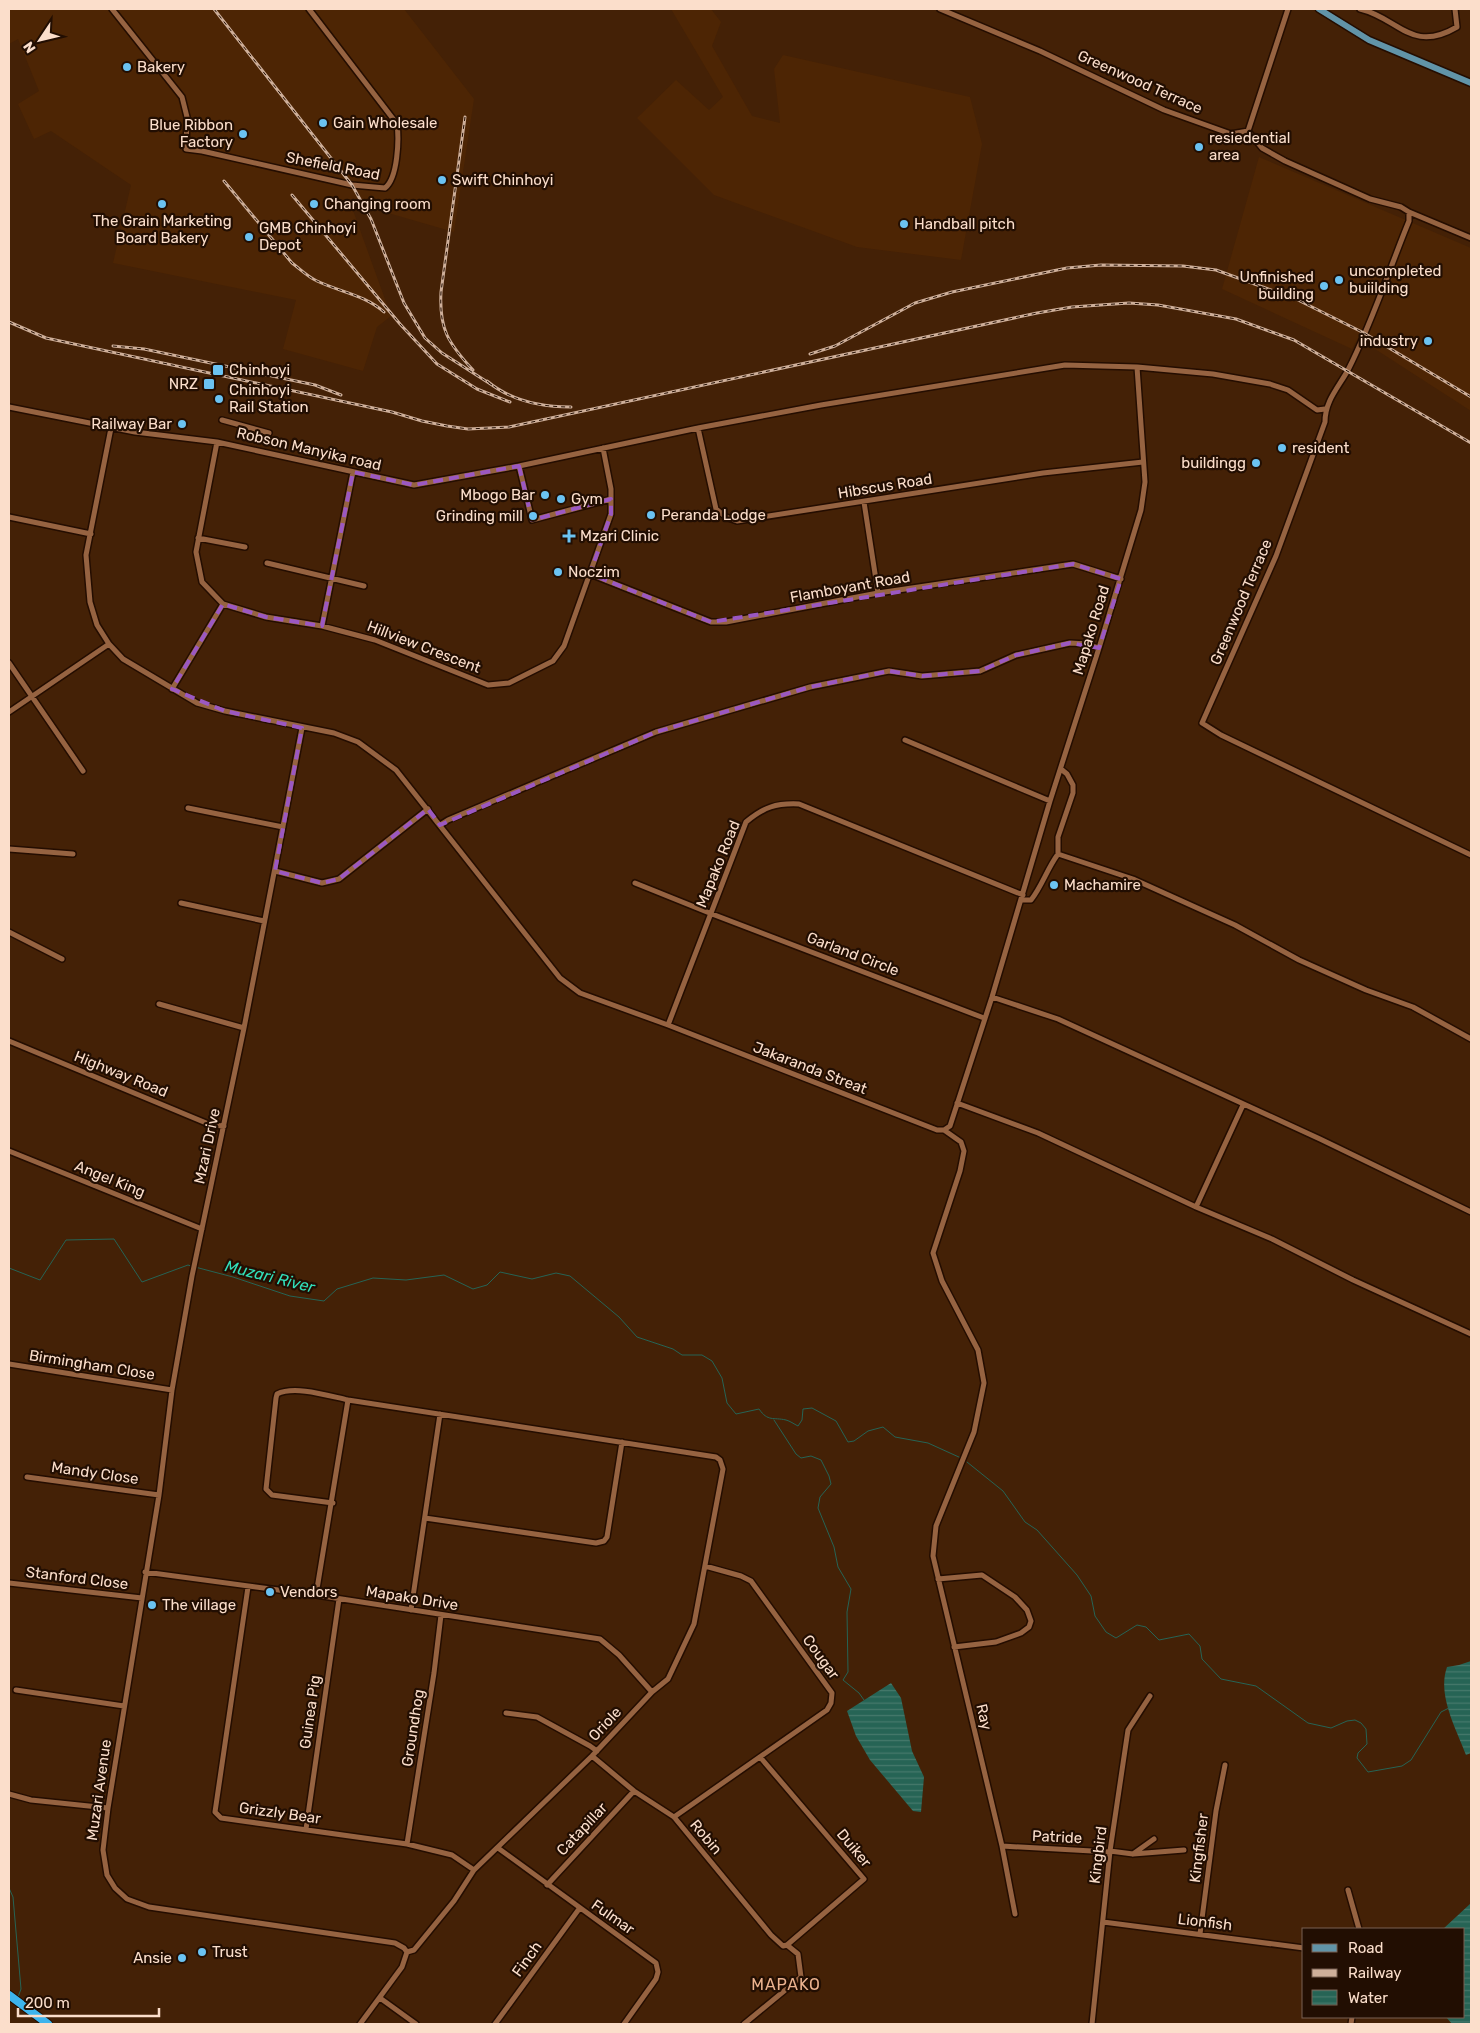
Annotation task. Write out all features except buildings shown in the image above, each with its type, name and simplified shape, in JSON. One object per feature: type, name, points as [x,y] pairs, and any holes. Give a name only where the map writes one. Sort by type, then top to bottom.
[{"type":"highway","points":[[9,1995],[48,2024]]},
{"type":"main road","points":[[1319,9],[1369,40],[1471,83]]},
{"type":"street","name":"Shefield Road","points":[[112,9],[182,97],[187,117],[186,150],[202,151],[352,185],[385,188],[390,184],[399,139],[397,124],[309,9]]},
{"type":"street","name":"Greenwood Terrace","points":[[940,9],[1040,51],[1164,110],[1231,134],[1248,131]]},
{"type":"street","points":[[1288,9],[1248,131],[1262,148],[1286,160],[1370,198],[1401,207],[1471,238]]},
{"type":"street","points":[[1360,9],[1369,11],[1410,34],[1424,38],[1446,34],[1457,27],[1455,9]]},
{"type":"street","name":"Greenwood Terrace","points":[[1409,212],[1409,221],[1364,333],[1348,370],[1325,409],[1325,422],[1276,556],[1202,723],[1221,736],[1471,855]]},
{"type":"street","name":"Robson Manyika road","points":[[9,407],[111,428],[217,442],[414,485],[519,466],[698,428],[821,405],[1065,365],[1137,367],[1213,374],[1270,384],[1288,390],[1317,410],[1325,409]]},
{"type":"street","name":"Mapako Road","points":[[944,1130],[950,1126],[992,997],[1050,801],[1141,510],[1144,482],[1137,367]]},
{"type":"street","points":[[222,420],[269,433]]},
{"type":"street","points":[[111,428],[86,555],[90,602],[97,625],[109,644],[123,659],[172,690],[197,703],[302,728]]},
{"type":"street","name":"Hibscus Road","points":[[698,428],[716,509],[726,517],[737,521],[1043,473],[1143,462]]},
{"type":"street","name":"Hillview Crescent","points":[[217,442],[196,552],[202,582],[223,604],[266,617],[322,626],[375,640],[488,685],[509,683],[553,661],[564,646],[611,514],[611,489],[603,448]]},
{"type":"street","points":[[519,466],[532,520],[611,499]]},
{"type":"street","points":[[322,626],[353,472]]},
{"type":"street","points":[[864,502],[878,593]]},
{"type":"street","points":[[9,517],[91,534]]},
{"type":"street","points":[[198,538],[246,547]]},
{"type":"street","points":[[267,563],[364,586]]},
{"type":"street","name":"Flamboyant Road","points":[[590,574],[711,622],[726,622],[878,593],[1073,564],[1120,579]]},
{"type":"street","points":[[172,690],[223,604]]},
{"type":"street","points":[[440,825],[656,732],[810,687],[888,671],[922,676],[980,671],[1016,655],[1070,643],[1087,644],[1099,648]]},
{"type":"street","points":[[9,712],[109,644]]},
{"type":"street","points":[[9,663],[83,771]]},
{"type":"street","name":"Jakaranda Streat","points":[[302,728],[334,733],[358,742],[396,770],[428,808],[560,978],[580,993],[928,1127],[944,1130]]},
{"type":"street","name":"Mzari Drive","points":[[145,1572],[159,1495],[172,1390],[192,1276],[244,1028],[302,728]]},
{"type":"street","points":[[905,740],[1050,801]]},
{"type":"street","points":[[1022,897],[1031,900],[1040,889],[1047,871],[1058,854],[1058,837],[1073,793],[1073,785],[1061,769]]},
{"type":"street","name":"Mapako Road","points":[[668,1026],[746,822],[760,810],[781,803],[799,804],[1022,897]]},
{"type":"street","points":[[188,808],[283,827]]},
{"type":"street","points":[[274,871],[322,883],[339,879],[428,808]]},
{"type":"street","points":[[9,849],[73,854]]},
{"type":"street","points":[[1058,854],[1133,880],[1235,925],[1299,960],[1349,983],[1413,1006],[1471,1039]]},
{"type":"street","name":"Garland Circle","points":[[636,883],[984,1018]]},
{"type":"street","points":[[181,903],[264,921]]},
{"type":"street","points":[[9,932],[62,959]]},
{"type":"street","points":[[992,997],[1058,1019],[1242,1105],[1320,1139],[1471,1212]]},
{"type":"street","points":[[158,1004],[244,1028]]},
{"type":"street","name":"Highway Road","points":[[9,1041],[211,1125],[224,1126]]},
{"type":"street","points":[[957,1103],[1038,1132],[1196,1207],[1272,1239],[1353,1280],[1471,1334]]},
{"type":"street","points":[[1196,1207],[1242,1105]]},
{"type":"street","name":"Ray","points":[[944,1130],[961,1142],[964,1151],[960,1171],[933,1253],[942,1280],[978,1350],[984,1383],[974,1432],[936,1526],[933,1556],[1002,1846],[1015,1914]]},
{"type":"street","name":"Angel King","points":[[9,1151],[202,1230]]},
{"type":"street","name":"Birmingham Close","points":[[9,1364],[172,1390]]},
{"type":"street","points":[[332,1503],[272,1495],[266,1489],[276,1398],[277,1394],[284,1390],[310,1392],[348,1400],[622,1442],[607,1537],[604,1541],[596,1543],[426,1518]]},
{"type":"street","points":[[316,1595],[348,1400]]},
{"type":"street","points":[[411,1610],[440,1414]]},
{"type":"street","name":"Oriole","points":[[407,1952],[414,1950],[454,1901],[474,1870],[597,1751],[652,1692],[668,1679],[694,1624],[723,1469],[720,1460],[716,1456],[622,1442]]},
{"type":"street","name":"Mandy Close","points":[[27,1477],[159,1495]]},
{"type":"street","name":"Cougar","points":[[674,1817],[827,1710],[832,1703],[832,1693],[751,1581],[742,1576],[706,1566]]},
{"type":"street","name":"Mapako Drive","points":[[145,1572],[316,1595],[600,1639],[619,1655],[652,1692]]},
{"type":"street","name":"Muzari Avenue","points":[[145,1572],[103,1850],[107,1875],[115,1888],[127,1899],[149,1907],[395,1943],[407,1952]]},
{"type":"street","points":[[938,1579],[982,1575],[1014,1597],[1027,1610],[1031,1621],[1029,1627],[1021,1633],[996,1642],[954,1647]]},
{"type":"street","name":"Stanford Close","points":[[9,1583],[142,1598]]},
{"type":"street","name":"Grizzly Bear","points":[[248,1587],[215,1812],[222,1818],[407,1844],[452,1855],[474,1870]]},
{"type":"street","name":"Guinea Pig","points":[[306,1829],[339,1599]]},
{"type":"street","name":"Groundhog","points":[[407,1844],[434,1673],[441,1615]]},
{"type":"street","points":[[16,1690],[124,1706]]},
{"type":"street","name":"Kingbird","points":[[1092,2024],[1110,1852],[1128,1730],[1150,1696]]},
{"type":"street","points":[[506,1713],[537,1717],[597,1751]]},
{"type":"street","name":"Robin","points":[[592,1756],[634,1790],[674,1817],[771,1935],[783,1946],[787,1946],[798,1954],[801,1977],[744,2024]]},
{"type":"street","name":"Duiker","points":[[760,1757],[864,1878],[787,1946]]},
{"type":"street","name":"Kingfisher","points":[[1200,1934],[1216,1811],[1225,1765]]},
{"type":"street","name":"Catapillar","points":[[547,1885],[634,1790]]},
{"type":"street","points":[[9,1794],[31,1800],[108,1808]]},
{"type":"street","points":[[1133,1854],[1154,1839]]},
{"type":"street","name":"Patride","points":[[1002,1846],[1133,1854],[1184,1850]]},
{"type":"street","name":"Fulmar","points":[[498,1848],[656,1963],[658,1972],[656,1979],[624,2024]]},
{"type":"street","points":[[1348,1890],[1358,1928]]},
{"type":"street","name":"Finch","points":[[496,2024],[579,1908]]},
{"type":"street","name":"Lionfish","points":[[1103,1922],[1302,1948]]},
{"type":"street","points":[[360,2024],[402,1967],[407,1952]]},
{"type":"street","points":[[380,1998],[416,2024]]},
{"type":"highlighted area","points":[[519,466],[532,520],[611,499],[611,514],[590,574],[711,622],[1073,564],[1121,579],[1099,648],[1070,643],[1016,655],[980,671],[922,676],[889,671],[810,687],[656,732],[440,825],[428,809],[339,879],[322,883],[275,871],[302,728],[225,711],[172,689],[223,604],[266,617],[322,626],[353,472],[414,485]]},
{"type":"shaded area","points":[[9,9],[404,9],[474,99],[454,232],[350,202],[391,316],[377,327],[363,371],[283,349],[296,300],[113,263],[131,185],[51,131],[34,139],[18,104],[39,91],[18,39],[9,44]]},
{"type":"shaded area","points":[[671,9],[711,9],[721,22],[712,46],[752,116],[780,123],[774,69],[783,55],[970,97],[982,144],[961,260],[857,247],[714,195],[637,118],[676,80],[709,110],[723,97]]},
{"type":"shaded area","points":[[1259,157],[1471,248],[1471,411],[1358,338],[1352,349],[1222,289]]},
{"type":"water","points":[[1471,1661],[1471,1753],[1466,1755],[1449,1711],[1444,1689],[1447,1667]]},
{"type":"water","points":[[891,1683],[901,1698],[912,1751],[924,1777],[921,1812],[913,1811],[870,1760],[856,1736],[847,1711]]},
{"type":"water","points":[[1470,1904],[1471,2024],[1452,2024],[1447,2018],[1465,2018],[1465,1928],[1444,1928]]},
{"type":"waterway","name":"Muzari River","points":[[9,1268],[40,1280],[66,1240],[114,1239],[142,1282],[188,1265],[191,1266]]},
{"type":"waterway","name":"Muzari River","points":[[195,1267],[233,1277],[290,1296],[324,1301],[337,1289],[373,1278],[406,1280],[444,1275],[473,1289],[487,1285],[500,1272],[532,1279],[556,1273],[570,1276],[619,1317],[637,1337],[673,1349],[682,1355],[702,1355],[712,1361],[722,1378],[727,1403],[736,1414],[759,1409],[765,1416],[786,1420],[798,1426],[802,1420],[803,1409],[812,1408],[836,1421],[848,1442],[854,1441],[868,1431],[883,1427],[895,1437],[928,1443],[961,1458]]},
{"type":"waterway","points":[[774,1420],[796,1454],[801,1458],[811,1456],[821,1460],[829,1476],[831,1484],[820,1497],[818,1508],[834,1547],[838,1567],[851,1589],[847,1612],[848,1672],[843,1680],[859,1693],[864,1700]]},
{"type":"waterway","points":[[967,1462],[1003,1491],[1025,1522],[1037,1530],[1077,1575],[1091,1596],[1095,1616],[1106,1632],[1116,1638],[1137,1625],[1146,1627],[1159,1640],[1189,1634],[1200,1646],[1202,1659],[1221,1679],[1256,1686],[1308,1723],[1331,1728],[1347,1721],[1355,1720],[1361,1723],[1366,1729],[1367,1744],[1358,1753],[1357,1758],[1368,1772],[1402,1766],[1411,1760],[1441,1712],[1449,1708]]},
{"type":"waterway","points":[[9,1888],[13,1897],[21,1989],[18,1997]]},
{"type":"railway","points":[[214,9],[352,185],[371,219],[404,303],[425,338],[442,353],[492,385]]},
{"type":"railway","points":[[465,117],[441,292],[441,305],[447,335],[457,352],[473,370]]},
{"type":"railway","points":[[224,181],[292,263],[314,279],[361,298],[384,312]]},
{"type":"railway","points":[[292,195],[400,324],[437,364],[477,389],[510,402]]},
{"type":"railway","points":[[810,354],[835,346],[915,303],[952,292],[1067,268],[1101,265],[1183,266],[1216,270],[1296,299],[1364,333],[1471,397]]},
{"type":"railway","points":[[9,322],[46,338],[392,412],[422,421],[468,429],[509,427],[1037,313],[1072,307],[1129,303],[1158,305],[1236,319],[1294,340],[1471,443]]},
{"type":"railway","points":[[113,346],[144,349],[315,385],[341,395]]},
{"type":"railway","points":[[487,381],[506,394],[526,402],[548,406],[571,407]]},
{"type":"place","name":"Bakery","points":[[127,67]]},
{"type":"place","name":"Gain Wholesale","points":[[323,123]]},
{"type":"place","name":"Blue Ribbon Factory","points":[[243,134]]},
{"type":"place","name":"resiedential area","points":[[1199,147]]},
{"type":"place","name":"Swift Chinhoyi","points":[[442,180]]},
{"type":"place","name":"The Grain Marketing Board Bakery","points":[[162,204]]},
{"type":"place","name":"Changing room","points":[[314,204]]},
{"type":"place","name":"Handball pitch","points":[[904,224]]},
{"type":"place","name":"GMB Chinhoyi Depot","points":[[249,237]]},
{"type":"place","name":"uncompleted buiilding","points":[[1339,280]]},
{"type":"place","name":"Unfinished building","points":[[1324,286]]},
{"type":"place","name":"industry","points":[[1428,341]]},
{"type":"place","name":"Chinhoyi","points":[[218,370]]},
{"type":"place","name":"NRZ","points":[[209,384]]},
{"type":"place","name":"Chinhoyi Rail Station","points":[[219,399]]},
{"type":"place","name":"Railway Bar","points":[[182,424]]},
{"type":"place","name":"resident","points":[[1282,448]]},
{"type":"place","name":"buildingg","points":[[1256,463]]},
{"type":"place","name":"Mbogo Bar","points":[[545,495]]},
{"type":"place","name":"Gym","points":[[561,499]]},
{"type":"place","name":"Peranda Lodge","points":[[651,515]]},
{"type":"place","name":"Grinding mill","points":[[533,516]]},
{"type":"place","name":"Mzari Clinic","points":[[569,536]]},
{"type":"place","name":"Noczim","points":[[558,572]]},
{"type":"place","name":"Machamire","points":[[1054,885]]},
{"type":"place","name":"Vendors","points":[[270,1592]]},
{"type":"place","name":"The village","points":[[152,1605]]},
{"type":"place","name":"Trust","points":[[202,1952]]},
{"type":"place","name":"Ansie","points":[[182,1958]]},
{"type":"district","name":"MAPAKO","points":[[786,1984]]}]
